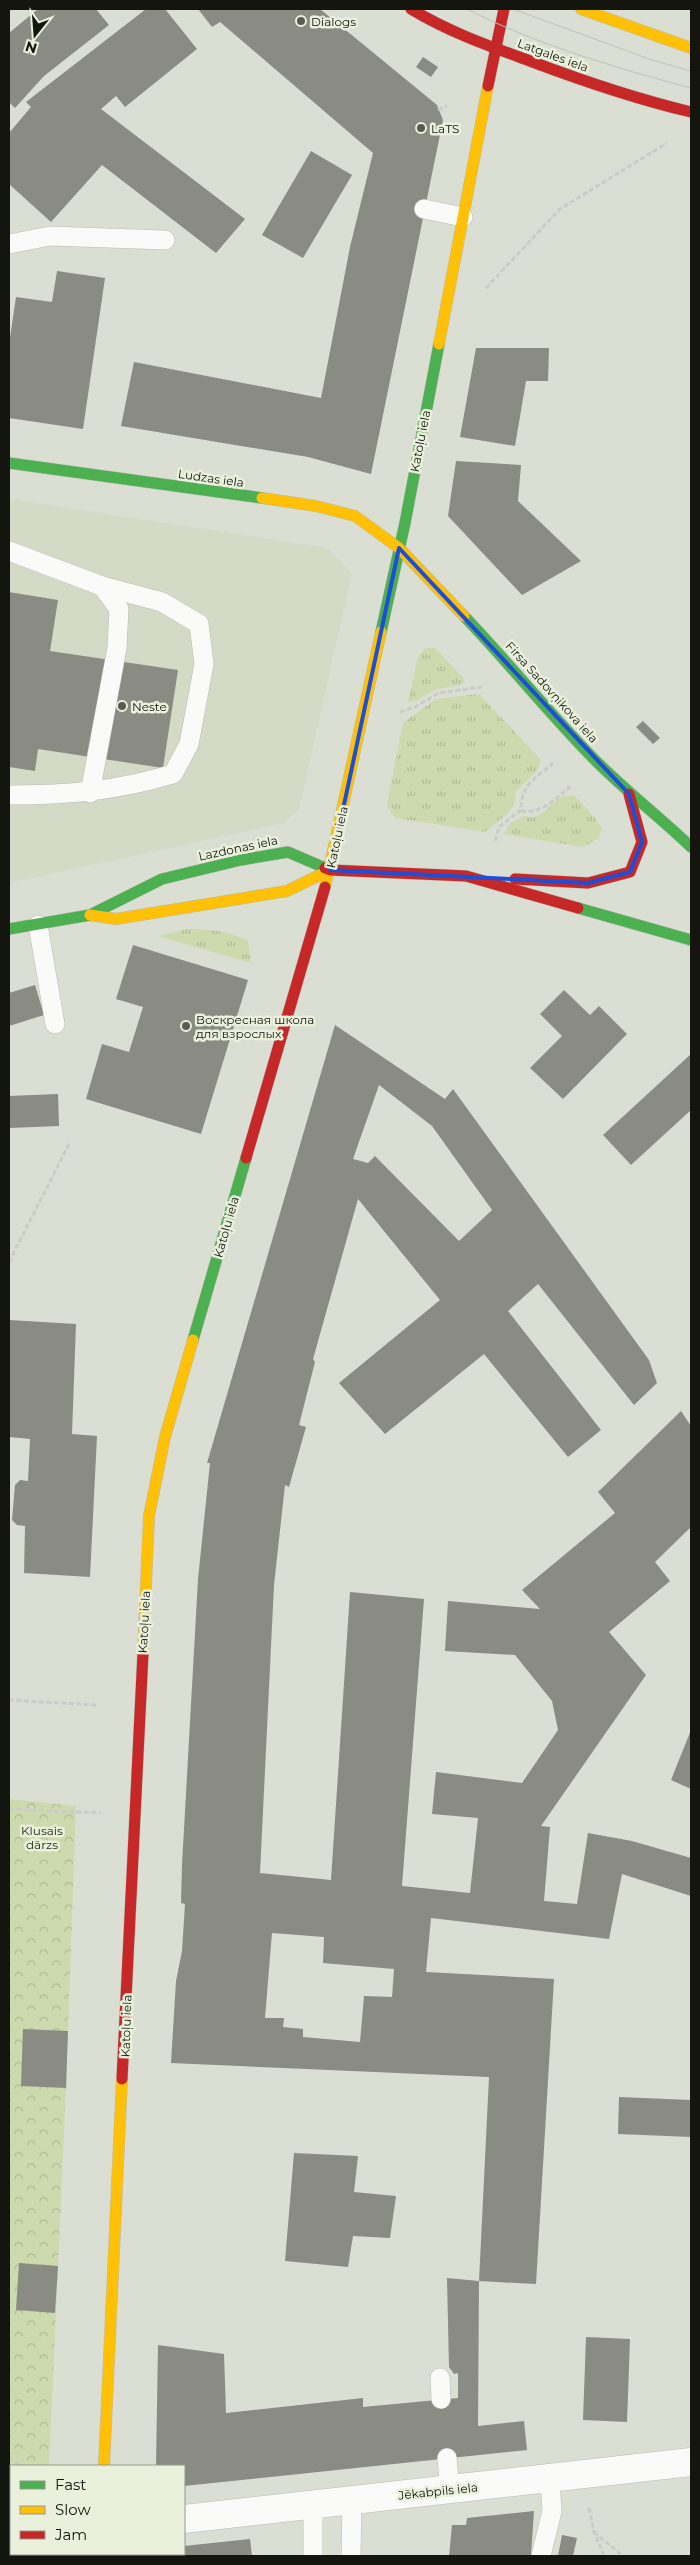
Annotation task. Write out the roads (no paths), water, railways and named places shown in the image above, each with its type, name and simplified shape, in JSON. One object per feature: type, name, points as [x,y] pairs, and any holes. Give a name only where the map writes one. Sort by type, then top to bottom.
[{"type":"street","name":"Latgales iela","points":[[411,9],[496,49],[609,90],[691,112]]},
{"type":"street","name":"Katoļu iela","points":[[104,2465],[149,1516],[165,1437],[330,870],[399,548],[504,9]]},
{"type":"street","points":[[581,9],[691,48]]},
{"type":"street","name":"Ludzas iela","points":[[9,465],[316,506],[355,516],[399,548]]},
{"type":"street","name":"Firsa Sadovņikova iela","points":[[399,548],[506,660],[591,756],[630,794],[654,811],[691,847]]},
{"type":"street","points":[[330,870],[588,883],[630,872],[642,842],[630,794]]},
{"type":"street","name":"Lazdonas iela","points":[[9,930],[90,915],[124,896],[162,879],[241,860],[288,852],[330,870]]},
{"type":"street","name":"Lazdonas iela","points":[[90,915],[116,920],[287,892],[330,870]]},
{"type":"street","points":[[466,876],[691,940]]},
{"type":"street","name":"Jēkabpils iela","points":[[185,2519],[582,2476],[691,2462]]},
{"type":"lane","points":[[424,209],[463,217]]},
{"type":"lane","points":[[9,244],[50,236],[164,240]]},
{"type":"lane","points":[[9,551],[102,586],[162,602],[199,624],[204,664],[189,744],[173,774],[144,783],[90,793],[9,795]]},
{"type":"lane","points":[[90,793],[118,648],[119,609],[102,586]]},
{"type":"lane","points":[[38,925],[55,1024]]},
{"type":"lane","points":[[440,2378],[441,2399]]},
{"type":"lane","points":[[447,2458],[450,2490]]},
{"type":"lane","points":[[540,2556],[552,2511],[550,2479]]},
{"type":"lane","points":[[351,2556],[352,2500]]},
{"type":"lane","points":[[313,2505],[313,2556]]},
{"type":"tram line","points":[[467,9],[493,22],[576,54],[691,88]]},
{"type":"tram line","points":[[513,9],[652,60],[691,71]]},
{"type":"place","name":"Dialogs","points":[[301,21]]},
{"type":"place","name":"LaTS","points":[[421,128]]},
{"type":"place","name":"Neste","points":[[122,706]]},
{"type":"place","name":"Воскресная школа для взрослых","points":[[186,1026]]},
{"type":"park label","name":"Klusais dārzs","points":[[42,1837]]}]
